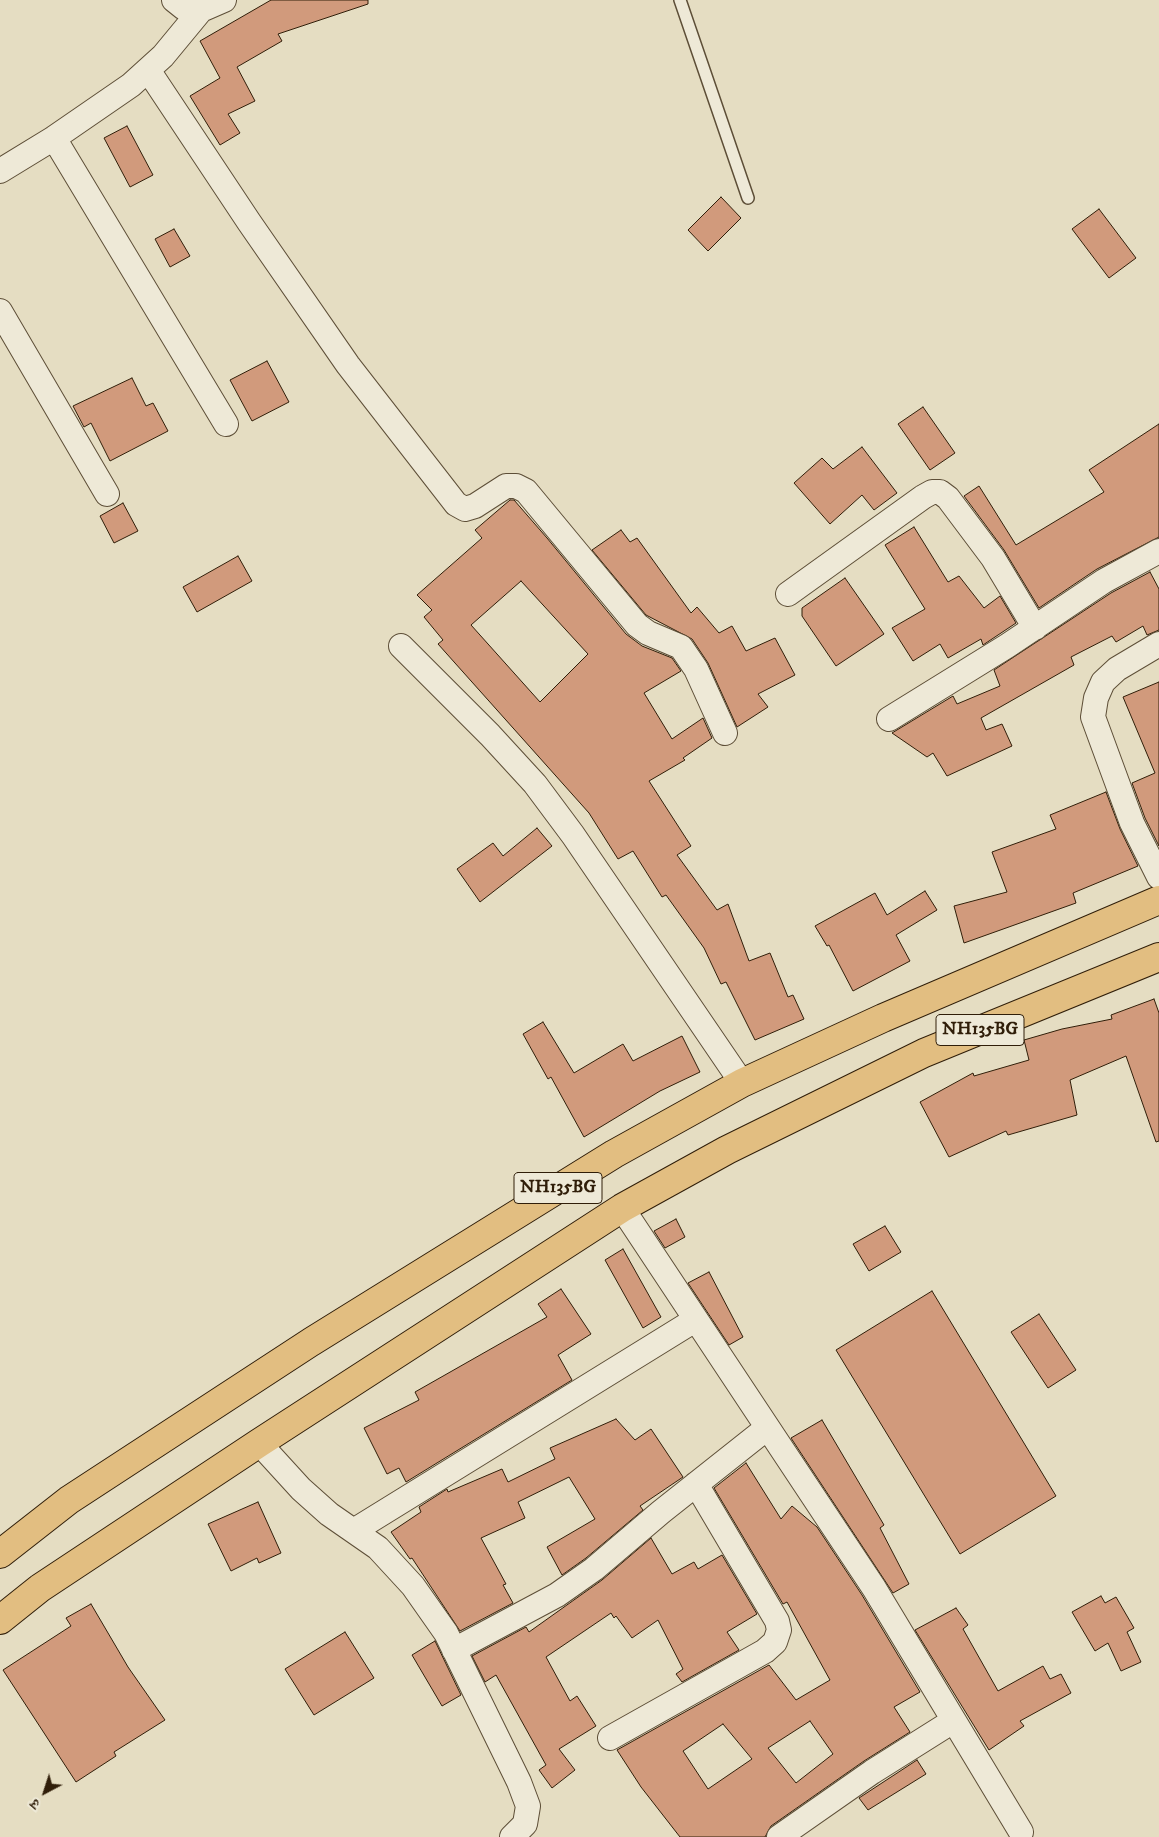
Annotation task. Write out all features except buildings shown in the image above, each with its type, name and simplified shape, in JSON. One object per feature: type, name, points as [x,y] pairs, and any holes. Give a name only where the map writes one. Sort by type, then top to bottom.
[{"type":"highway","name":"NH135BG","points":[[0,1554],[70,1500],[311,1342],[606,1159],[742,1083],[883,1018],[1159,900]]},
{"type":"highway","name":"NH135BG","points":[[0,1620],[40,1588],[259,1443],[622,1208],[727,1150],[924,1053],[1159,956]]},
{"type":"street","points":[[174,0],[184,8],[201,10]]},
{"type":"street","points":[[0,171],[54,138],[131,85],[163,56],[201,10],[224,0]]},
{"type":"street","points":[[148,70],[249,222],[348,365],[456,504],[465,509],[475,506],[506,486],[516,486],[526,491],[637,625],[648,632],[671,641],[685,652],[696,669],[725,734]]},
{"type":"street","points":[[54,138],[226,424]]},
{"type":"street","points":[[0,311],[107,494]]},
{"type":"street","points":[[788,594],[923,497],[932,492],[940,492],[948,498],[993,558],[1035,628]]},
{"type":"street","points":[[890,719],[1035,628],[1104,581],[1159,551]]},
{"type":"street","points":[[1159,644],[1117,669],[1103,682],[1096,698],[1093,717],[1132,823],[1159,878]]},
{"type":"street","points":[[401,646],[490,735],[535,784],[573,835],[742,1083]]},
{"type":"street","points":[[622,1208],[890,1614],[1021,1832]]},
{"type":"street","points":[[355,1530],[695,1320]]},
{"type":"street","points":[[454,1650],[557,1595],[607,1559],[620,1544],[767,1428]]},
{"type":"street","points":[[259,1443],[300,1489],[329,1514],[355,1530],[378,1548],[413,1586],[446,1633],[519,1782],[528,1806],[525,1824],[512,1837]]},
{"type":"street","points":[[610,1738],[765,1651],[775,1642],[779,1630],[777,1621],[696,1484]]},
{"type":"street","points":[[780,1837],[872,1772],[953,1721]]},
{"type":"lane","points":[[680,0],[748,198]]}]
